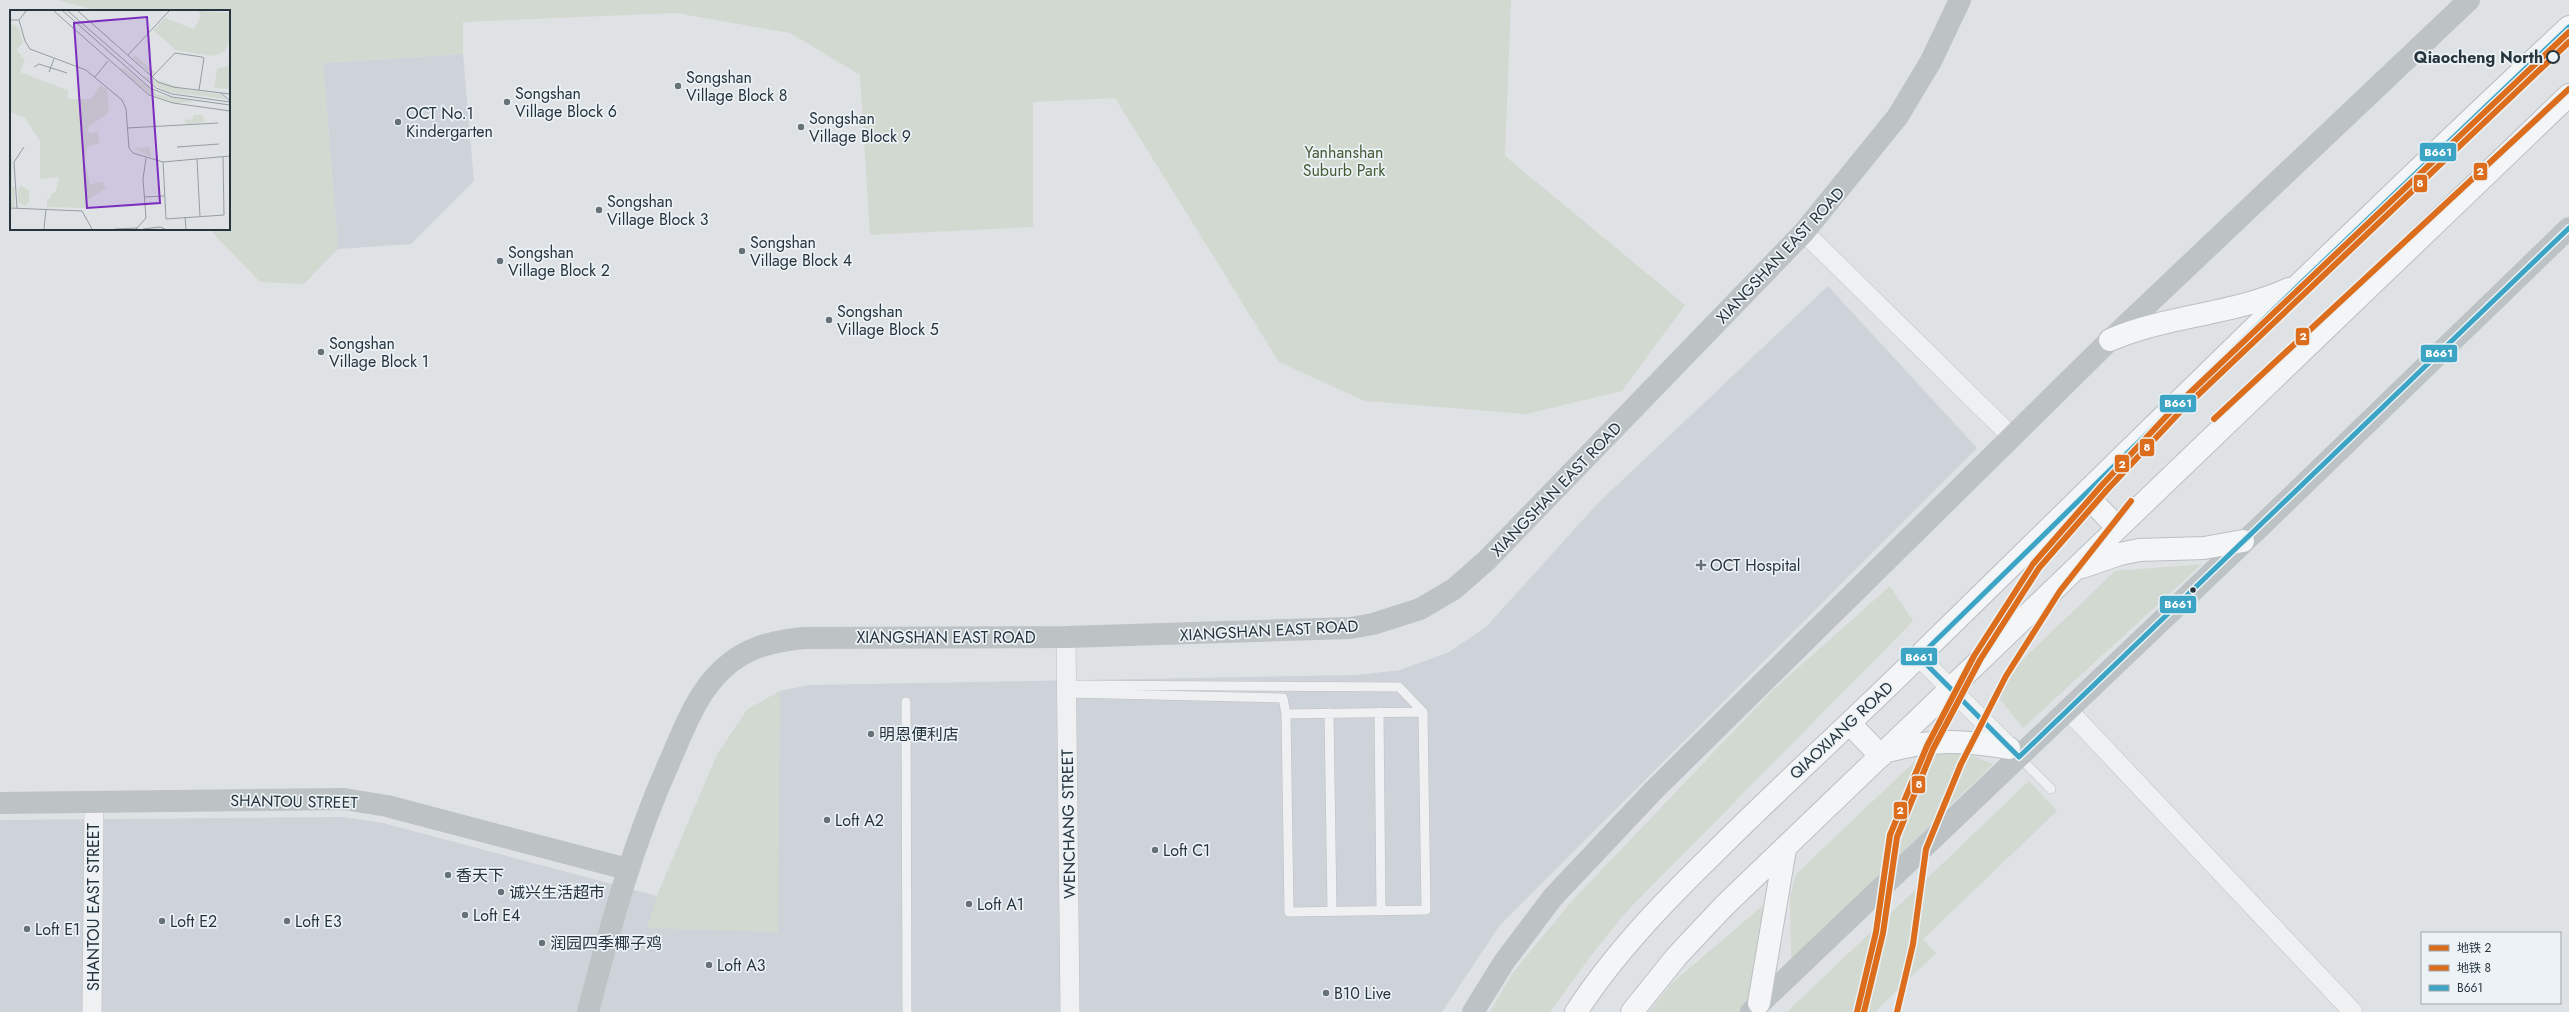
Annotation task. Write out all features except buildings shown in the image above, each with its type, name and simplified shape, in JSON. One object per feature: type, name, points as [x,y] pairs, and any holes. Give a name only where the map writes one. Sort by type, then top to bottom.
[{"type":"main road","name":"XIANGSHAN EAST ROAD","points":[[588,1012],[627,869],[652,801],[699,701],[722,670],[753,648],[771,642],[804,638],[1066,637],[1328,630],[1373,624],[1412,612],[1436,600],[1454,589],[1487,560],[1804,232],[1898,116],[1930,61],[1960,0]]},
{"type":"main road","points":[[1473,1012],[1504,962],[1553,897],[1654,790],[2110,340],[2469,0]]},
{"type":"main road","name":"QIAOXIANG ROAD","points":[[1576,1012],[1596,981],[1650,915],[1768,799],[1850,724],[2299,285],[2569,28]]},
{"type":"main road","points":[[1632,1012],[1677,956],[1724,906],[2569,95]]},
{"type":"main road","points":[[1755,1008],[2014,752],[2067,709],[2569,228]]},
{"type":"main road","points":[[2110,340],[2157,323],[2253,303],[2299,285]]},
{"type":"main road","points":[[2085,494],[2118,528]]},
{"type":"main road","points":[[2075,569],[2120,554],[2204,548],[2243,541]]},
{"type":"main road","points":[[1850,724],[1884,753]]},
{"type":"main road","points":[[1884,753],[1916,744],[1944,740],[2014,752]]},
{"type":"main road","name":"SHANTOU STREET","points":[[0,803],[344,798],[387,806],[627,869]]},
{"type":"main road","points":[[1755,1008],[1785,849]]},
{"type":"street","points":[[1804,232],[2012,437]]},
{"type":"street","name":"WENCHANG STREET","points":[[1066,637],[1070,1012]]},
{"type":"street","points":[[1919,657],[2014,752]]},
{"type":"street","points":[[2067,709],[2353,1012]]},
{"type":"street","name":"SHANTOU EAST STREET","points":[[92,1012],[94,802]]},
{"type":"lane","points":[[1399,687],[1423,712],[1426,910],[1289,912],[1286,714],[1283,698],[1066,689],[1399,687]]},
{"type":"lane","points":[[906,702],[907,1012]]},
{"type":"lane","points":[[1379,712],[1381,910]]},
{"type":"lane","points":[[1286,714],[1423,712]]},
{"type":"lane","points":[[1329,713],[1332,911]]},
{"type":"lane","points":[[2014,752],[2051,789]]},
{"type":"shaded area","name":"OCT No.1 Kindergarten","points":[[463,54],[474,181],[411,244],[338,249],[323,63]]},
{"type":"shaded area","points":[[1828,286],[1977,448],[1500,925],[1442,1012],[0,1012],[0,820],[343,817],[383,823],[657,896],[717,755],[747,710],[780,691],[809,685],[1357,675],[1400,670],[1449,652],[1486,627],[1598,503]]},
{"type":"green space","name":"Yanhanshan Suburb Park","points":[[57,0],[1511,0],[1505,156],[1685,305],[1622,391],[1526,414],[1365,401],[1279,362],[1115,98],[1033,102],[1033,227],[870,235],[860,75],[790,33],[676,13],[463,22],[463,54],[323,63],[338,249],[304,284],[260,282],[210,230],[230,230],[230,10],[95,10]]},
{"type":"green space","points":[[2202,564],[2023,728],[2000,699],[1998,683],[2115,571]]},
{"type":"green space","points":[[1890,586],[1913,621],[1628,910],[1596,949],[1550,1012],[1490,1012],[1512,974],[1571,902],[1774,689]]},
{"type":"green space","points":[[780,691],[778,932],[647,928],[657,896],[717,755],[747,710]]},
{"type":"green space","points":[[1940,751],[1966,753],[1993,764],[1791,961],[1790,896],[1796,874],[1913,763],[1928,754]]},
{"type":"green space","points":[[2029,781],[2057,811],[1923,939],[1936,953],[1875,1012],[1787,1012]]},
{"type":"green space","points":[[1761,907],[1766,909],[1750,1003],[1742,1012],[1649,1012],[1672,983]]},
{"type":"metro line","name":"2","points":[[1857,1012],[1876,932],[1890,835],[1927,746],[1974,656],[2033,564],[2102,485],[2175,407],[2569,32]]},
{"type":"metro line","name":"8","points":[[1864,1012],[1883,933],[1897,837],[1933,749],[1980,660],[2039,568],[2107,490],[2180,412],[2569,42]]},
{"type":"metro line","name":"2","points":[[2214,419],[2569,89]]},
{"type":"metro line","name":"2","points":[[1897,1012],[1913,944],[1926,849],[1961,764],[2006,676],[2060,591],[2131,501]]},
{"type":"transit line","name":"B661","points":[[2569,27],[2299,285],[1919,657],[2019,757],[2569,228]]},
{"type":"place","name":"Qiaocheng North","points":[[2553,57]]},
{"type":"place","name":"Songshan Village Block 8","points":[[678,86]]},
{"type":"place","name":"Songshan Village Block 6","points":[[507,102]]},
{"type":"place","name":"OCT No.1 Kindergarten","points":[[398,122]]},
{"type":"place","name":"Songshan Village Block 9","points":[[801,127]]},
{"type":"place","name":"Songshan Village Block 3","points":[[599,210]]},
{"type":"place","name":"Songshan Village Block 4","points":[[742,251]]},
{"type":"place","name":"Songshan Village Block 2","points":[[500,261]]},
{"type":"place","name":"Songshan Village Block 5","points":[[829,320]]},
{"type":"place","name":"Songshan Village Block 1","points":[[321,352]]},
{"type":"place","name":"OCT Hospital","points":[[1701,565]]},
{"type":"place","name":"明恩便利店","points":[[871,734]]},
{"type":"place","name":"Loft A2","points":[[827,820]]},
{"type":"place","name":"Loft C1","points":[[1155,850]]},
{"type":"place","name":"香天下","points":[[448,875]]},
{"type":"place","name":"诚兴生活超市","points":[[501,892]]},
{"type":"place","name":"Loft A1","points":[[969,904]]},
{"type":"place","name":"Loft E4","points":[[465,915]]},
{"type":"place","name":"Loft E2","points":[[162,921]]},
{"type":"place","name":"Loft E3","points":[[287,921]]},
{"type":"place","name":"Loft E1","points":[[27,929]]},
{"type":"place","name":"润园四季椰子鸡","points":[[542,943]]},
{"type":"place","name":"Loft A3","points":[[709,965]]},
{"type":"place","name":"B10 Live","points":[[1326,993]]}]
